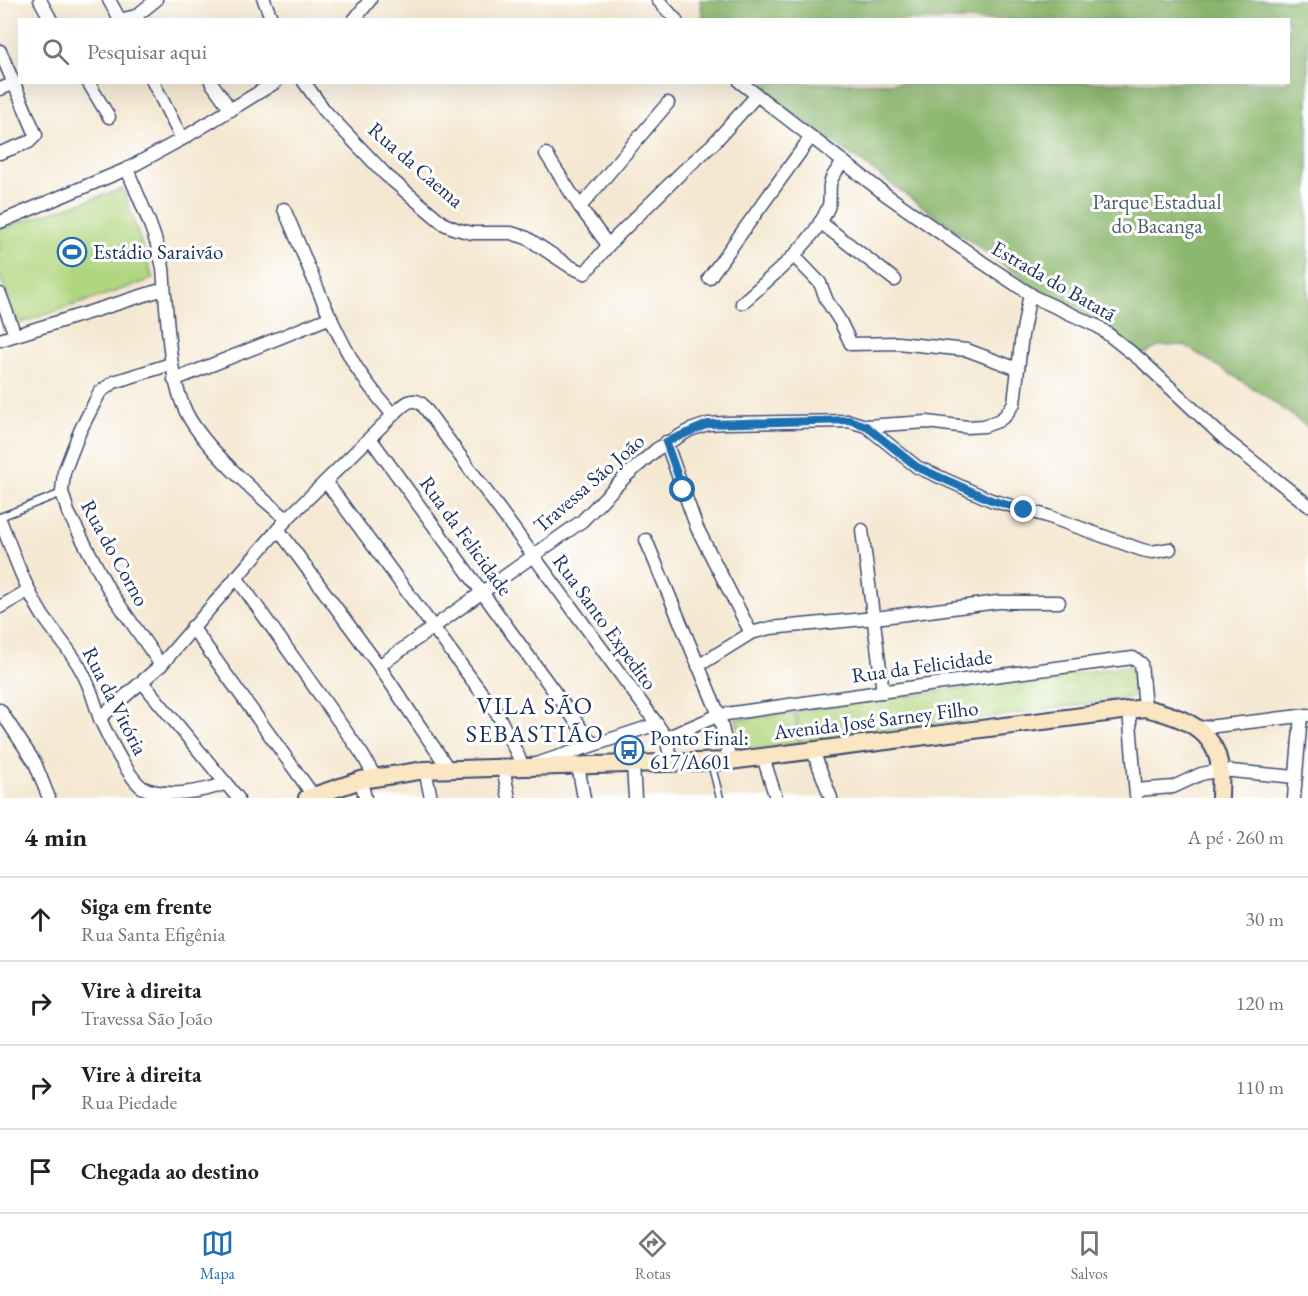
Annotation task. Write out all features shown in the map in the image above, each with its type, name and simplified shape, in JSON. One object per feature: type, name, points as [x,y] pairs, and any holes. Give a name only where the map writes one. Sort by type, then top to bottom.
[{"type":"main road","name":"Avenida José Sarney Filho","points":[[310,796],[368,778],[425,770],[524,768],[591,758],[629,765],[730,761],[1137,709]]},
{"type":"main road","points":[[1137,709],[1179,718],[1200,728],[1215,750],[1221,770],[1220,798]]},
{"type":"street","points":[[40,0],[50,18]]},
{"type":"street","points":[[109,0],[119,18]]},
{"type":"street","points":[[137,18],[156,0]]},
{"type":"street","points":[[264,0],[271,18]]},
{"type":"street","points":[[356,18],[370,0]]},
{"type":"street","points":[[658,0],[674,18]]},
{"type":"street","points":[[0,51],[36,135],[29,142],[0,153]]},
{"type":"street","points":[[0,89],[15,83]]},
{"type":"street","points":[[89,84],[109,117]]},
{"type":"street","points":[[154,84],[182,139]]},
{"type":"street","points":[[212,84],[231,111]]},
{"type":"street","points":[[0,222],[127,169],[231,111],[273,84]]},
{"type":"street","name":"Rua da Caema","points":[[305,84],[325,111],[386,175],[444,224],[472,232],[511,233],[527,238],[585,273],[608,245]]},
{"type":"street","name":"Estrada do Batatã","points":[[743,84],[914,215],[1029,294],[1099,327],[1142,361],[1219,434],[1308,505]]},
{"type":"street","points":[[546,154],[608,245],[713,144],[757,95]]},
{"type":"street","points":[[580,207],[668,103]]},
{"type":"street","points":[[709,278],[811,137]]},
{"type":"street","points":[[742,303],[794,256],[820,222],[829,206],[830,184],[833,175],[844,162]]},
{"type":"street","points":[[127,169],[154,235],[163,270],[171,364],[174,380],[186,411],[195,428],[243,479],[287,519]]},
{"type":"street","points":[[100,718],[161,664],[287,519],[393,415],[367,384],[351,359],[284,209]]},
{"type":"street","points":[[820,222],[895,280]]},
{"type":"street","points":[[794,256],[820,283],[827,302],[840,321],[851,344],[898,343],[967,350],[1018,369]]},
{"type":"street","points":[[0,340],[164,289]]},
{"type":"street","points":[[0,294],[15,335]]},
{"type":"street","name":"Travessa São João","points":[[379,666],[582,521],[626,476],[666,442],[708,424],[849,420],[866,426],[927,422],[955,426],[984,426],[998,421],[1005,416],[1014,403],[1029,294]]},
{"type":"street","points":[[174,380],[331,317]]},
{"type":"street","name":"Rua do Corno","points":[[161,664],[109,590],[68,512],[62,492],[64,472],[99,392],[114,382],[171,364]]},
{"type":"street","name":"Rua Santo Expedito","points":[[393,415],[408,401],[417,400],[422,404],[657,724],[666,738],[672,763]]},
{"type":"street","points":[[866,426],[917,467],[991,500],[1047,516],[1142,550],[1152,552],[1170,549]]},
{"type":"street","name":"Rua da Felicidade","points":[[370,438],[483,592],[591,758],[584,798]]},
{"type":"street","points":[[666,442],[697,528],[751,633]]},
{"type":"street","points":[[326,482],[498,715],[524,768],[591,758],[620,736],[657,724]]},
{"type":"street","name":"Rua da Vitória","points":[[0,519],[29,590],[43,615],[80,667],[91,689],[112,746],[131,776],[150,792],[175,796],[207,790],[227,783]]},
{"type":"street","points":[[278,529],[379,666],[448,768]]},
{"type":"street","points":[[862,530],[883,692]]},
{"type":"street","points":[[646,540],[719,715],[730,761]]},
{"type":"street","points":[[236,578],[362,754],[368,778],[365,798]]},
{"type":"street","points":[[0,607],[29,590]]},
{"type":"street","points":[[698,666],[751,633],[770,628],[875,618],[998,602],[1059,602]]},
{"type":"street","points":[[192,627],[310,796]]},
{"type":"street","name":"Rua da Felicidade","points":[[666,738],[719,715],[1133,658],[1141,663],[1137,709]]},
{"type":"street","points":[[142,682],[238,798]]},
{"type":"street","points":[[1137,709],[1136,794],[1173,792],[1201,774],[1221,770],[1296,777]]},
{"type":"street","points":[[0,710],[35,763],[48,798]]},
{"type":"street","points":[[1200,728],[1305,716],[1294,798]]},
{"type":"street","points":[[813,751],[831,798]]},
{"type":"street","points":[[763,757],[776,798]]},
{"type":"street","points":[[629,765],[635,798]]},
{"type":"street","points":[[503,768],[509,798]]},
{"type":"street","points":[[425,770],[431,798]]},
{"type":"lane","points":[[0,519],[62,492]]},
{"type":"lane","points":[[620,736],[625,740],[629,750],[629,765]]},
{"type":"lane","points":[[711,762],[720,798]]},
{"type":"green space","name":"Parque Estadual do Bacanga","points":[[700,0],[1308,0],[1308,427],[1255,389],[1184,345],[1160,346],[1137,358],[1049,298],[753,84],[1290,84],[1290,18],[703,18]]},
{"type":"green space","name":"Estádio Saraivão","points":[[123,189],[153,279],[17,324],[0,275],[0,229]]},
{"type":"green space","points":[[1131,666],[1134,697],[801,743],[797,710]]},
{"type":"green space","points":[[795,713],[799,743],[741,752],[736,719]]},
{"type":"place","name":"Estádio Saraivão","points":[[72,252]]},
{"type":"place","name":"Ponto Final: 617/A601","points":[[629,750]]},
{"type":"district","name":"VILA SÃO SEBASTIÃO","points":[[535,720]]},
{"type":"route","points":[[683,490],[666,442],[690,430],[708,424],[849,420],[866,426],[917,467],[991,500],[1024,510]]}]
